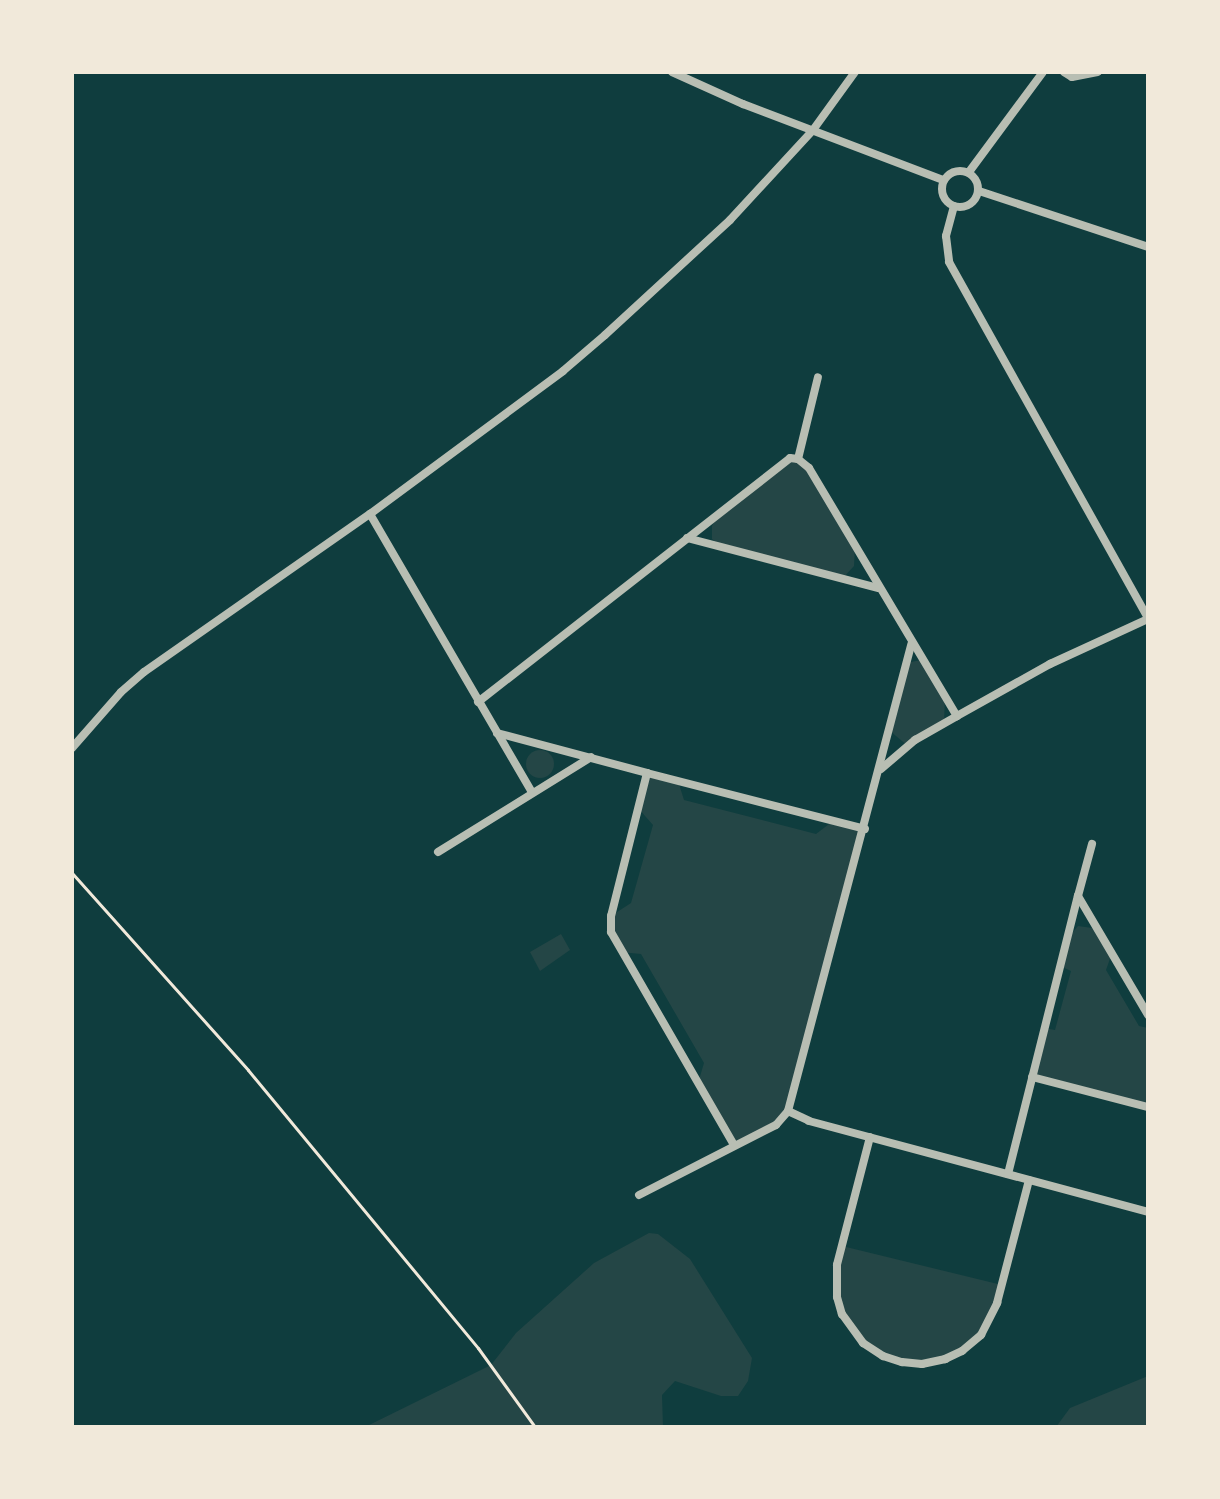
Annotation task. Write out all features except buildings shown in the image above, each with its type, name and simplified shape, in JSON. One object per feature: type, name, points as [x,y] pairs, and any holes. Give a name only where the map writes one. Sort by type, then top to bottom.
[{"type":"street","points":[[672,72],[943,180]]},
{"type":"street","points":[[72,748],[121,692],[144,672],[370,514],[563,371],[605,335],[730,220],[813,130],[855,72]]},
{"type":"street","points":[[969,172],[1043,72]]},
{"type":"street","points":[[1064,72],[1072,77],[1098,72]]},
{"type":"street","points":[[955,171],[969,172],[977,180],[979,191],[970,205],[954,206],[944,199],[943,180],[955,171]]},
{"type":"street","points":[[979,191],[1148,247]]},
{"type":"street","points":[[880,770],[915,740],[957,716],[1050,664],[1148,619],[949,262],[946,236],[954,206]]},
{"type":"street","points":[[798,459],[818,377]]},
{"type":"street","points":[[478,702],[783,462],[798,459]]},
{"type":"street","points":[[798,459],[809,468],[911,644],[957,716]]},
{"type":"street","points":[[370,514],[532,792]]},
{"type":"street","points":[[687,538],[878,588]]},
{"type":"street","points":[[639,1195],[776,1125],[788,1111],[865,829],[911,644]]},
{"type":"street","points":[[497,733],[865,829]]},
{"type":"street","points":[[438,852],[591,757]]},
{"type":"street","points":[[647,773],[611,916],[611,932],[734,1145]]},
{"type":"street","points":[[1008,1174],[1092,844]]},
{"type":"street","points":[[1078,896],[1148,1015]]},
{"type":"street","points":[[1032,1077],[1148,1107]]},
{"type":"street","points":[[788,1111],[809,1121],[1148,1212]]},
{"type":"street","points":[[870,1137],[837,1265],[837,1297],[851,1330],[863,1343],[883,1356],[902,1362],[922,1364],[945,1359],[962,1351],[986,1327],[1002,1285],[1029,1180]]},
{"type":"path","points":[[72,873],[258,1082],[478,1348],[535,1427]]},
{"type":"shaded area","points":[[783,462],[803,462],[855,547],[854,566],[843,578],[721,547],[712,539],[712,526],[718,513]]},
{"type":"shaded area","points":[[921,660],[945,697],[944,723],[908,746],[890,731],[906,663]]},
{"type":"shaded area","points":[[540,750],[550,754],[554,764],[550,774],[540,778],[530,774],[526,764],[530,754]]},
{"type":"shaded area","points":[[647,773],[678,781],[684,800],[816,834],[833,821],[865,829],[793,1097],[776,1125],[734,1145],[698,1083],[704,1063],[641,954],[620,952],[611,916],[631,903],[653,825],[638,808]]},
{"type":"shaded area","points":[[1078,926],[1092,928],[1112,953],[1106,970],[1139,1026],[1148,1028],[1148,1107],[1032,1077],[1044,1028],[1055,1030],[1071,971],[1060,966],[1067,939]]},
{"type":"shaded area","points":[[561,934],[570,950],[540,971],[530,952]]},
{"type":"shaded area","points":[[649,1233],[658,1234],[690,1259],[752,1358],[748,1381],[738,1396],[721,1396],[675,1381],[662,1395],[663,1427],[365,1427],[491,1365],[516,1333],[594,1263]]},
{"type":"shaded area","points":[[842,1246],[1002,1285],[981,1335],[945,1359],[902,1362],[863,1343],[837,1297]]},
{"type":"shaded area","points":[[1148,1376],[1148,1427],[1056,1427],[1070,1408]]}]
